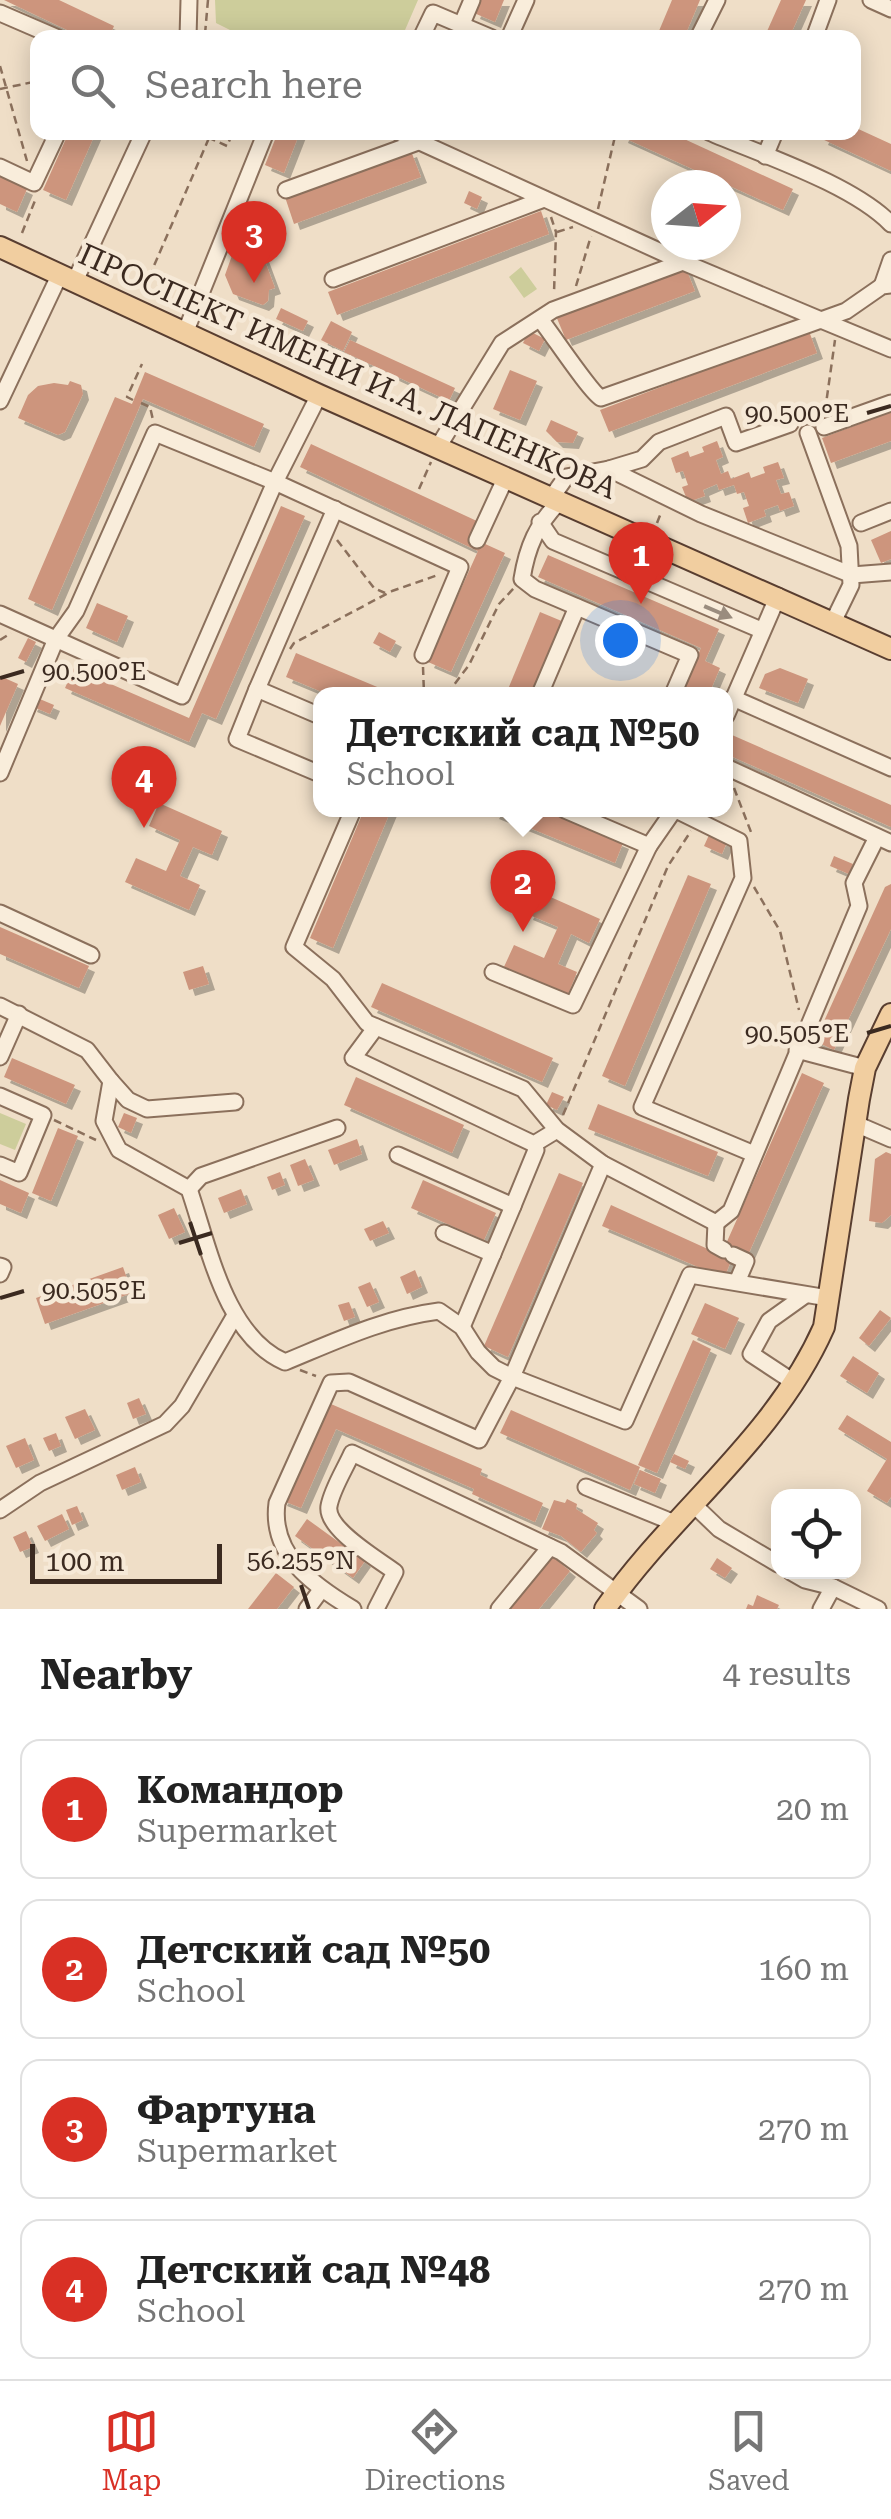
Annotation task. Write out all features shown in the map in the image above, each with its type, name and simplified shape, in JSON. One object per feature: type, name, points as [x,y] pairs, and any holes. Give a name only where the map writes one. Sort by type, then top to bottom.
[{"type":"main road","name":"ПРОСПЕКТ ИМЕНИ И.А. ЛАПЕНКОВА","points":[[0,248],[319,395],[891,649]]},
{"type":"main road","points":[[610,1601],[774,1415],[824,1327],[866,1068],[891,1014]]},
{"type":"street","points":[[188,30],[189,0]]},
{"type":"street","points":[[461,26],[472,0]]},
{"type":"street","points":[[513,30],[526,0]]},
{"type":"street","points":[[702,30],[717,0]]},
{"type":"street","points":[[817,30],[828,0]]},
{"type":"street","points":[[871,0],[891,9]]},
{"type":"street","points":[[0,13],[39,30]]},
{"type":"street","points":[[425,30],[432,14],[471,30]]},
{"type":"street","points":[[0,167],[34,183],[54,140]]},
{"type":"street","points":[[0,402],[6,373],[68,278],[140,140]]},
{"type":"street","points":[[186,333],[263,140]]},
{"type":"street","points":[[414,140],[683,262],[891,349]]},
{"type":"street","points":[[727,140],[842,191],[878,210],[891,224]]},
{"type":"street","points":[[764,156],[771,140]]},
{"type":"street","points":[[286,190],[418,142]]},
{"type":"street","points":[[332,278],[544,199]]},
{"type":"street","points":[[547,315],[592,393],[601,398],[846,310],[887,285],[891,260]]},
{"type":"street","points":[[438,448],[502,344],[547,315],[683,262]]},
{"type":"street","points":[[0,614],[182,696],[274,482],[319,395]]},
{"type":"street","points":[[824,428],[891,403]]},
{"type":"street","points":[[675,687],[690,655],[522,580],[525,557],[540,522],[566,477],[642,459],[659,442],[726,416],[736,443],[790,424]]},
{"type":"street","points":[[0,773],[56,640],[76,611],[155,433],[460,566],[466,564],[506,477]]},
{"type":"street","points":[[808,434],[848,546],[852,574],[834,622]]},
{"type":"street","points":[[609,469],[701,514],[852,574],[891,572]]},
{"type":"street","points":[[313,771],[237,739],[335,509]]},
{"type":"street","points":[[861,522],[891,511]]},
{"type":"street","points":[[540,522],[553,541],[761,630]]},
{"type":"street","points":[[423,655],[460,566]]},
{"type":"street","points":[[778,596],[733,698],[891,768]]},
{"type":"street","points":[[543,687],[577,607]]},
{"type":"street","points":[[257,689],[313,713]]},
{"type":"street","points":[[733,771],[884,840],[854,883],[859,906],[731,1211],[716,1222],[714,1245],[746,1262],[738,1282]]},
{"type":"street","points":[[350,817],[294,948],[333,979],[367,1023],[523,1089],[557,1130],[603,1164],[716,1222]]},
{"type":"street","points":[[582,817],[649,846]]},
{"type":"street","points":[[493,972],[573,1005],[649,846],[670,817]]},
{"type":"street","points":[[688,817],[739,841],[743,878],[642,1107],[754,1154]]},
{"type":"street","points":[[0,913],[90,955]]},
{"type":"street","points":[[0,1006],[88,1050],[128,1100],[147,1109],[235,1102]]},
{"type":"street","points":[[0,1056],[19,1014]]},
{"type":"street","points":[[376,1026],[354,1058],[534,1144],[536,1150],[462,1327]]},
{"type":"street","points":[[797,1050],[866,1068]]},
{"type":"street","points":[[111,1081],[104,1121],[119,1150],[189,1189],[234,1316],[267,1354],[285,1362],[371,1326],[411,1314],[439,1311],[462,1327],[494,1368],[625,1421],[690,1275],[828,1298]]},
{"type":"street","points":[[0,1096],[43,1115],[19,1173],[0,1165]]},
{"type":"street","points":[[856,1124],[891,1139]]},
{"type":"street","points":[[189,1189],[201,1176],[337,1128]]},
{"type":"street","points":[[534,1144],[557,1130]]},
{"type":"street","points":[[398,1155],[513,1206]]},
{"type":"street","points":[[353,1609],[321,1590],[286,1553],[276,1530],[277,1503],[331,1383],[349,1382],[480,1440],[512,1377],[603,1164]]},
{"type":"street","points":[[444,1233],[492,1254]]},
{"type":"street","points":[[0,1266],[0,1274]]},
{"type":"street","points":[[795,1383],[750,1354],[769,1321],[804,1296]]},
{"type":"street","points":[[0,1510],[40,1482],[165,1424],[182,1406],[234,1316]]},
{"type":"street","points":[[381,1607],[395,1572],[330,1520],[328,1506],[352,1453],[561,1552],[610,1601],[639,1609]]},
{"type":"street","points":[[586,1487],[677,1524]]},
{"type":"street","points":[[694,1505],[719,1529],[771,1560]]},
{"type":"street","points":[[499,1609],[550,1547]]},
{"type":"street","points":[[804,1579],[834,1587],[878,1609]]},
{"type":"street","points":[[821,1609],[834,1587]]},
{"type":"street","points":[[307,1609],[321,1590]]},
{"type":"path","points":[[205,30],[208,0]]},
{"type":"path","points":[[0,66],[2,88],[34,183],[36,199],[22,234]]},
{"type":"path","points":[[2,88],[30,83]]},
{"type":"path","points":[[144,289],[208,140]]},
{"type":"path","points":[[544,199],[556,232],[547,315]]},
{"type":"path","points":[[824,428],[825,394],[838,327]]},
{"type":"path","points":[[134,400],[127,398],[142,364]]},
{"type":"path","points":[[141,403],[150,407],[155,433]]},
{"type":"path","points":[[419,489],[438,448]]},
{"type":"path","points":[[657,523],[661,513]]},
{"type":"path","points":[[327,527],[374,588],[386,594]]},
{"type":"path","points":[[286,654],[294,644],[386,594],[460,566]]},
{"type":"path","points":[[453,687],[470,665],[499,604],[522,580]]},
{"type":"path","points":[[423,655],[424,687]]},
{"type":"path","points":[[733,786],[754,840]]},
{"type":"path","points":[[557,1130],[668,866],[678,856],[696,821]]},
{"type":"path","points":[[748,876],[780,931],[804,1034]]},
{"type":"path","points":[[43,1115],[119,1150]]},
{"type":"green space","points":[[215,0],[418,0],[405,30],[230,30],[216,23]]},
{"type":"green space","points":[[521,267],[537,289],[524,298],[509,277]]},
{"type":"green space","points":[[0,1113],[26,1124],[15,1150],[0,1144]]},
{"type":"building","points":[[4,0],[59,0],[114,26],[112,30],[67,30]]},
{"type":"building","points":[[479,0],[504,0],[495,22],[474,13]]},
{"type":"building","points":[[672,0],[700,0],[687,30],[659,30]]},
{"type":"building","points":[[781,0],[806,0],[793,30],[768,30]]},
{"type":"building","points":[[861,130],[891,144],[891,171],[824,140],[861,140]]},
{"type":"building","points":[[65,140],[92,140],[66,200],[43,190]]},
{"type":"building","points":[[275,140],[297,140],[284,173],[265,165]]},
{"type":"building","points":[[629,140],[686,140],[793,189],[783,210],[741,191],[741,170],[695,170]]},
{"type":"building","points":[[411,151],[421,177],[294,224],[285,197]]},
{"type":"building","points":[[0,176],[27,189],[17,212],[0,204]]},
{"type":"building","points":[[469,191],[482,197],[477,209],[464,203]]},
{"type":"building","points":[[256,209],[276,218],[263,245],[244,236]]},
{"type":"building","points":[[541,211],[549,234],[337,315],[328,292]]},
{"type":"building","points":[[235,247],[242,255],[251,257],[262,253],[275,288],[269,290],[268,301],[263,305],[233,294],[225,275]]},
{"type":"building","points":[[685,266],[695,291],[566,340],[556,316]]},
{"type":"building","points":[[281,308],[308,321],[303,331],[276,319]]},
{"type":"building","points":[[331,321],[352,332],[343,351],[321,340]]},
{"type":"building","points":[[529,331],[545,339],[539,351],[523,343]]},
{"type":"building","points":[[809,331],[817,353],[609,432],[600,410]]},
{"type":"building","points":[[350,340],[455,388],[449,401],[344,352]]},
{"type":"building","points":[[510,370],[537,381],[520,420],[493,409]]},
{"type":"building","points":[[145,372],[264,424],[254,447],[143,399],[52,610],[28,599],[115,397],[132,404]]},
{"type":"building","points":[[70,381],[81,385],[83,394],[65,432],[58,435],[18,418],[28,395],[38,386],[68,385]]},
{"type":"building","points":[[891,412],[891,441],[831,463],[822,438]]},
{"type":"building","points":[[551,420],[578,432],[573,443],[557,442],[546,431]]},
{"type":"building","points":[[717,441],[723,457],[716,460],[721,474],[728,471],[731,479],[749,472],[751,478],[765,473],[763,467],[778,462],[784,478],[776,480],[781,494],[789,492],[794,506],[780,511],[778,505],[764,510],[766,516],[748,523],[743,508],[749,506],[744,492],[737,494],[734,485],[719,490],[717,484],[703,490],[705,496],[688,502],[682,487],[688,485],[683,471],[676,473],[671,458],[688,451],[690,457],[704,452],[702,447]]},
{"type":"building","points":[[311,444],[479,522],[472,538],[505,553],[451,672],[428,662],[478,551],[300,467]]},
{"type":"building","points":[[281,506],[305,516],[216,719],[202,713],[189,742],[65,688],[74,668],[189,718]]},
{"type":"building","points":[[891,531],[891,559],[881,563],[871,540]]},
{"type":"building","points":[[548,555],[719,629],[705,661],[720,668],[712,687],[683,687],[701,648],[538,577]]},
{"type":"building","points":[[97,603],[128,616],[117,642],[86,628]]},
{"type":"building","points":[[540,612],[564,622],[536,687],[509,687]]},
{"type":"building","points":[[379,632],[396,641],[390,652],[373,643]]},
{"type":"building","points":[[28,638],[36,642],[26,662],[18,658]]},
{"type":"building","points":[[296,653],[377,687],[313,688],[286,677]]},
{"type":"building","points":[[780,668],[808,679],[798,703],[759,688],[765,674]]},
{"type":"building","points":[[0,676],[18,684],[0,726]]},
{"type":"building","points":[[35,697],[54,705],[50,714],[31,706]]},
{"type":"building","points":[[733,735],[891,805],[891,827],[733,757]]},
{"type":"building","points":[[159,803],[222,831],[212,855],[193,847],[180,876],[200,885],[189,910],[125,882],[136,858],[166,871],[180,840],[149,826]]},
{"type":"building","points":[[361,817],[388,817],[333,948],[310,938]]},
{"type":"building","points":[[503,817],[561,817],[623,843],[615,863]]},
{"type":"building","points":[[709,835],[727,842],[722,854],[704,846]]},
{"type":"building","points":[[834,856],[853,864],[849,874],[830,866]]},
{"type":"building","points":[[688,875],[711,884],[625,1086],[602,1076]]},
{"type":"building","points":[[891,884],[891,929],[834,1050],[815,1041],[885,887]]},
{"type":"building","points":[[537,891],[600,919],[589,943],[571,934],[558,964],[577,972],[567,997],[503,969],[514,945],[544,958],[558,927],[527,914]]},
{"type":"building","points":[[0,927],[89,966],[79,988],[0,954]]},
{"type":"building","points":[[203,966],[209,984],[189,990],[183,972]]},
{"type":"building","points":[[382,983],[553,1058],[542,1082],[371,1007]]},
{"type":"building","points":[[12,1058],[75,1085],[66,1104],[4,1077]]},
{"type":"building","points":[[802,1073],[824,1083],[748,1255],[736,1249],[724,1278],[602,1226],[611,1205],[721,1255]]},
{"type":"building","points":[[356,1077],[464,1125],[452,1153],[344,1105]]},
{"type":"building","points":[[552,1092],[564,1097],[557,1110],[546,1105]]},
{"type":"building","points":[[598,1104],[718,1152],[708,1176],[588,1129]]},
{"type":"building","points":[[124,1113],[137,1118],[131,1133],[118,1127]]},
{"type":"building","points":[[58,1128],[78,1136],[51,1201],[32,1193]]},
{"type":"building","points":[[357,1139],[362,1154],[334,1165],[328,1150]]},
{"type":"building","points":[[886,1152],[891,1154],[891,1215],[882,1223],[869,1221],[875,1159]]},
{"type":"building","points":[[305,1159],[314,1180],[298,1186],[290,1165]]},
{"type":"building","points":[[280,1172],[285,1185],[272,1190],[267,1177]]},
{"type":"building","points":[[559,1173],[583,1183],[508,1357],[484,1346]]},
{"type":"building","points":[[0,1180],[29,1193],[21,1213],[0,1204]]},
{"type":"building","points":[[423,1180],[496,1213],[484,1240],[411,1208]]},
{"type":"building","points":[[241,1189],[247,1204],[224,1213],[218,1198]]},
{"type":"building","points":[[174,1208],[185,1232],[169,1239],[158,1215]]},
{"type":"building","points":[[383,1221],[389,1233],[370,1241],[364,1229]]},
{"type":"building","points":[[123,1267],[132,1293],[45,1324],[36,1298]]},
{"type":"building","points":[[415,1270],[422,1287],[407,1294],[400,1277]]},
{"type":"building","points":[[370,1282],[379,1302],[367,1307],[358,1287]]},
{"type":"building","points":[[349,1302],[355,1317],[344,1321],[338,1305]]},
{"type":"building","points":[[705,1303],[739,1318],[725,1349],[691,1334]]},
{"type":"building","points":[[880,1310],[891,1318],[869,1346],[859,1338]]},
{"type":"building","points":[[693,1340],[711,1349],[657,1473],[638,1465]]},
{"type":"building","points":[[853,1356],[879,1373],[867,1393],[840,1376]]},
{"type":"building","points":[[139,1398],[146,1414],[133,1419],[127,1403]]},
{"type":"building","points":[[324,1401],[482,1469],[480,1475],[543,1503],[535,1522],[472,1494],[474,1489],[336,1429],[301,1508],[281,1500]]},
{"type":"building","points":[[85,1409],[95,1430],[75,1439],[65,1417]]},
{"type":"building","points":[[511,1410],[640,1467],[630,1490],[500,1433]]},
{"type":"building","points":[[847,1415],[891,1442],[891,1497],[887,1503],[867,1491],[887,1459],[838,1429]]},
{"type":"building","points":[[56,1433],[61,1446],[49,1451],[43,1438]]},
{"type":"building","points":[[25,1438],[34,1460],[16,1468],[6,1446]]},
{"type":"building","points":[[674,1454],[689,1461],[685,1469],[670,1462]]},
{"type":"building","points":[[135,1467],[141,1482],[122,1490],[116,1475]]},
{"type":"building","points":[[640,1470],[661,1479],[655,1493],[634,1484]]},
{"type":"building","points":[[567,1499],[598,1523],[594,1530],[597,1533],[581,1552],[561,1536],[542,1529],[554,1500],[565,1503]]},
{"type":"building","points":[[77,1506],[83,1520],[72,1525],[66,1510]]},
{"type":"building","points":[[62,1514],[69,1529],[45,1541],[37,1526]]},
{"type":"building","points":[[307,1519],[365,1561],[353,1578],[295,1536]]},
{"type":"building","points":[[26,1531],[33,1547],[20,1552],[13,1537]]},
{"type":"building","points":[[553,1557],[570,1571],[539,1609],[510,1609]]},
{"type":"building","points":[[717,1558],[732,1568],[725,1578],[710,1569]]},
{"type":"building","points":[[276,1573],[294,1587],[277,1609],[248,1609]]},
{"type":"building","points":[[757,1595],[779,1605],[777,1609],[746,1609],[748,1604],[753,1606]]},
{"type":"place","name":"Фартуна","points":[[254,283]]},
{"type":"place","name":"Командор","points":[[641,604]]},
{"type":"place","name":"Детский сад №48","points":[[144,828]]},
{"type":"place","name":"Детский сад №50","points":[[523,932]]}]
